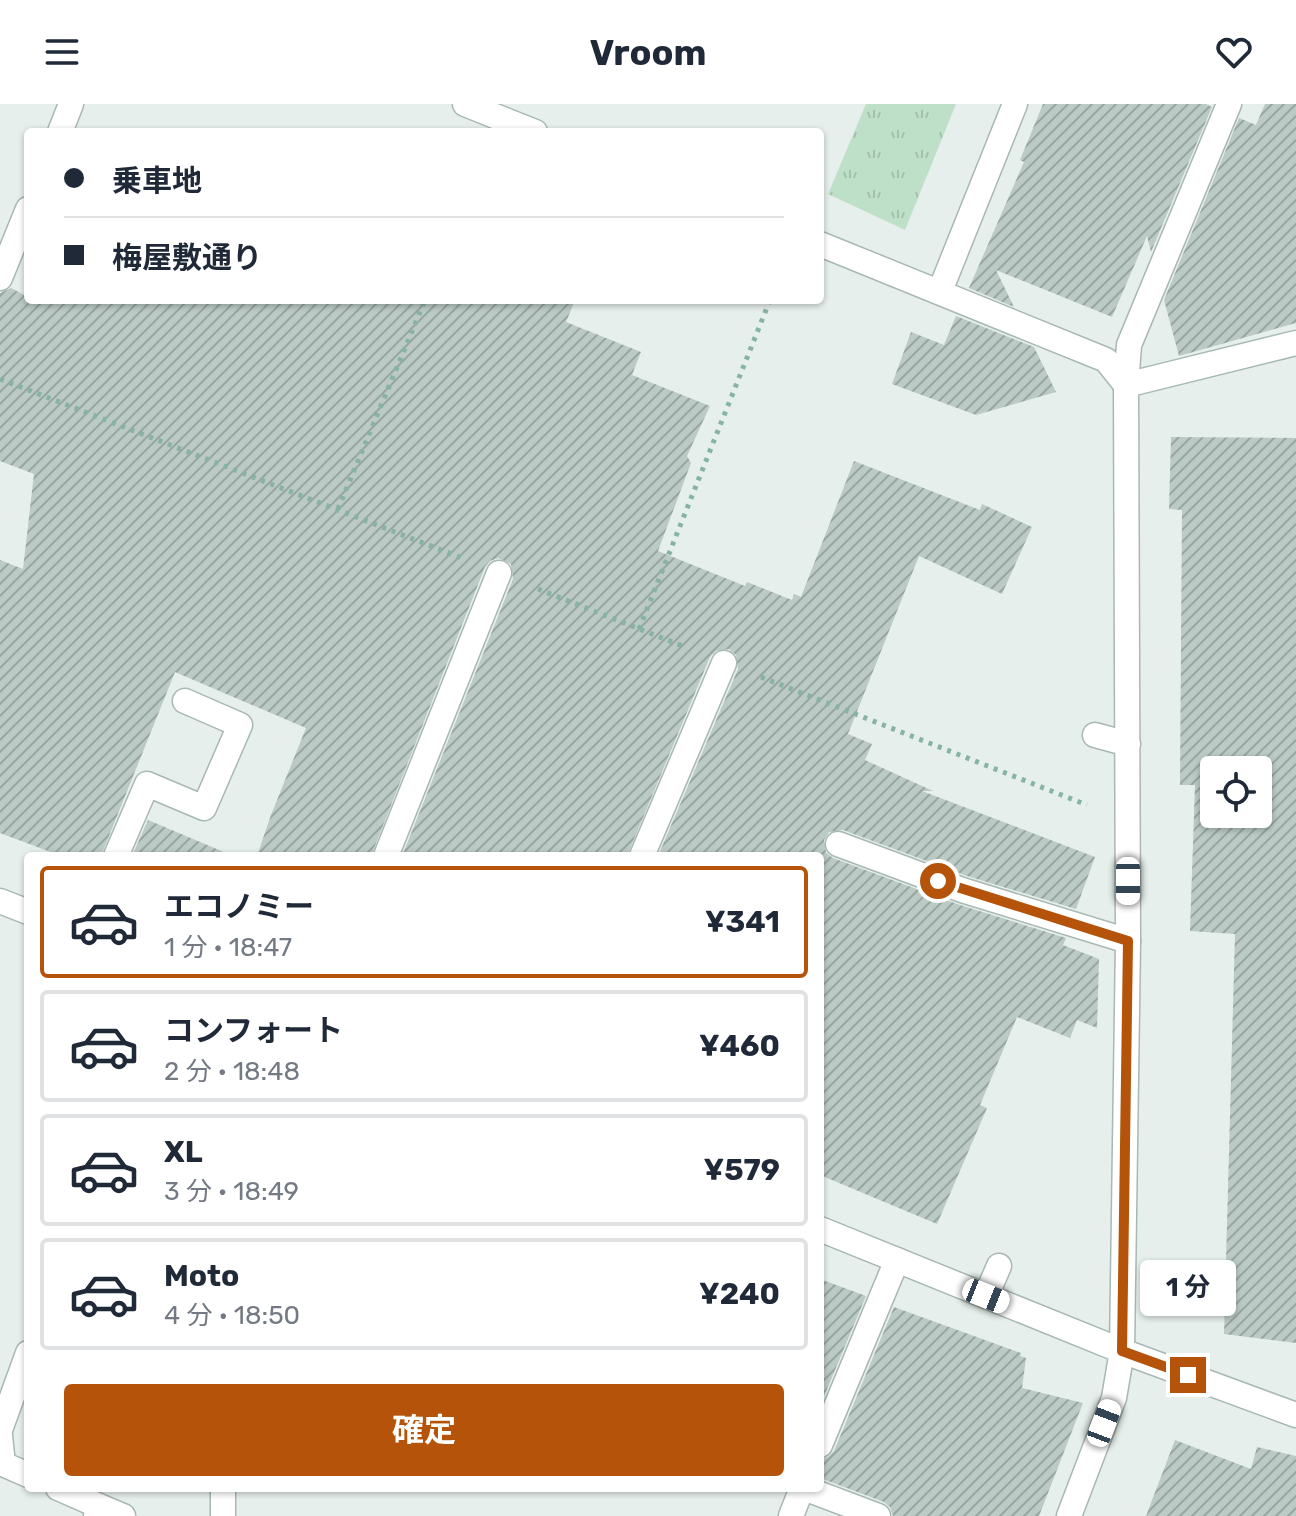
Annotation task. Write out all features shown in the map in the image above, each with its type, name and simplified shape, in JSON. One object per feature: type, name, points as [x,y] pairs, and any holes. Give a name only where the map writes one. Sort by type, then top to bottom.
[{"type":"street","points":[[62,128],[71,104]]},
{"type":"street","points":[[465,104],[505,111],[529,128]]},
{"type":"street","points":[[940,291],[1015,104]]},
{"type":"street","points":[[1069,1516],[1114,1398],[1122,1351],[1129,822],[1126,385],[1129,345],[1229,104]]},
{"type":"street","points":[[0,278],[24,219]]},
{"type":"street","points":[[824,246],[1106,360],[1126,385]]},
{"type":"street","points":[[1126,385],[1296,343]]},
{"type":"street","points":[[388,852],[499,573]]},
{"type":"street","points":[[644,852],[724,663]]},
{"type":"street","points":[[118,852],[147,784],[204,808],[240,725],[185,701]]},
{"type":"street","points":[[1095,735],[1128,744]]},
{"type":"street","points":[[838,844],[962,890],[1128,941]]},
{"type":"street","points":[[0,901],[24,910]]},
{"type":"street","points":[[824,1231],[1122,1351],[1296,1415]]},
{"type":"street","points":[[824,1435],[897,1260]]},
{"type":"street","points":[[986,1296],[999,1266]]},
{"type":"street","points":[[0,1430],[24,1364]]},
{"type":"street","points":[[0,1436],[3,1464],[24,1473]]},
{"type":"street","points":[[65,1492],[98,1511],[123,1516]]},
{"type":"street","points":[[223,1492],[223,1516]]},
{"type":"street","points":[[791,1516],[801,1492]]},
{"type":"street","points":[[814,1492],[878,1516]]},
{"type":"path","points":[[338,509],[423,304]]},
{"type":"path","points":[[639,629],[768,304]]},
{"type":"path","points":[[0,379],[338,509],[1129,822]]},
{"type":"green space","points":[[866,104],[956,104],[905,230],[828,194]]},
{"type":"building","points":[[1043,104],[1206,104],[1212,107],[1151,252],[1147,236],[1112,317],[996,270],[1014,307],[969,288],[1024,162],[1020,160]]},
{"type":"building","points":[[1265,104],[1296,104],[1296,323],[1179,356],[1164,300],[1239,118],[1256,125]]},
{"type":"building","points":[[11,288],[24,295],[24,304],[573,304],[566,322],[641,352],[632,375],[710,406],[687,456],[691,463],[658,551],[745,586],[747,582],[792,600],[794,594],[801,597],[854,461],[980,510],[982,504],[1032,527],[1002,594],[919,556],[848,734],[872,744],[865,760],[933,791],[922,791],[1095,857],[1076,909],[967,876],[843,830],[829,832],[824,840],[826,853],[833,858],[957,904],[1066,938],[1063,945],[1099,959],[1097,1028],[1077,1020],[1070,1038],[1017,1017],[980,1105],[987,1108],[937,1224],[824,1177],[824,852],[660,852],[738,669],[736,655],[729,649],[716,651],[710,657],[629,852],[404,852],[513,579],[511,564],[498,558],[485,567],[373,852],[258,852],[306,728],[175,672],[103,852],[50,852],[0,833],[0,560],[23,569],[34,474],[0,461],[0,293]]},
{"type":"building","points":[[956,316],[1034,347],[1056,392],[976,415],[892,384],[911,332],[944,345]]},
{"type":"building","points":[[1171,437],[1296,438],[1296,1343],[1224,1334],[1235,934],[1190,931],[1195,785],[1180,785],[1182,510],[1169,509]]},
{"type":"building","points":[[148,820],[224,852],[134,852]]},
{"type":"building","points":[[824,1280],[866,1296],[824,1396]]},
{"type":"building","points":[[894,1307],[1021,1353],[1020,1356],[1026,1358],[1022,1388],[1083,1403],[1039,1516],[893,1516],[884,1502],[824,1480],[824,1458],[834,1451]]},
{"type":"building","points":[[1175,1440],[1251,1469],[1257,1447],[1296,1456],[1296,1516],[1146,1516]]},
{"type":"route","points":[[938,881],[1128,941],[1122,1351],[1188,1375]]}]
